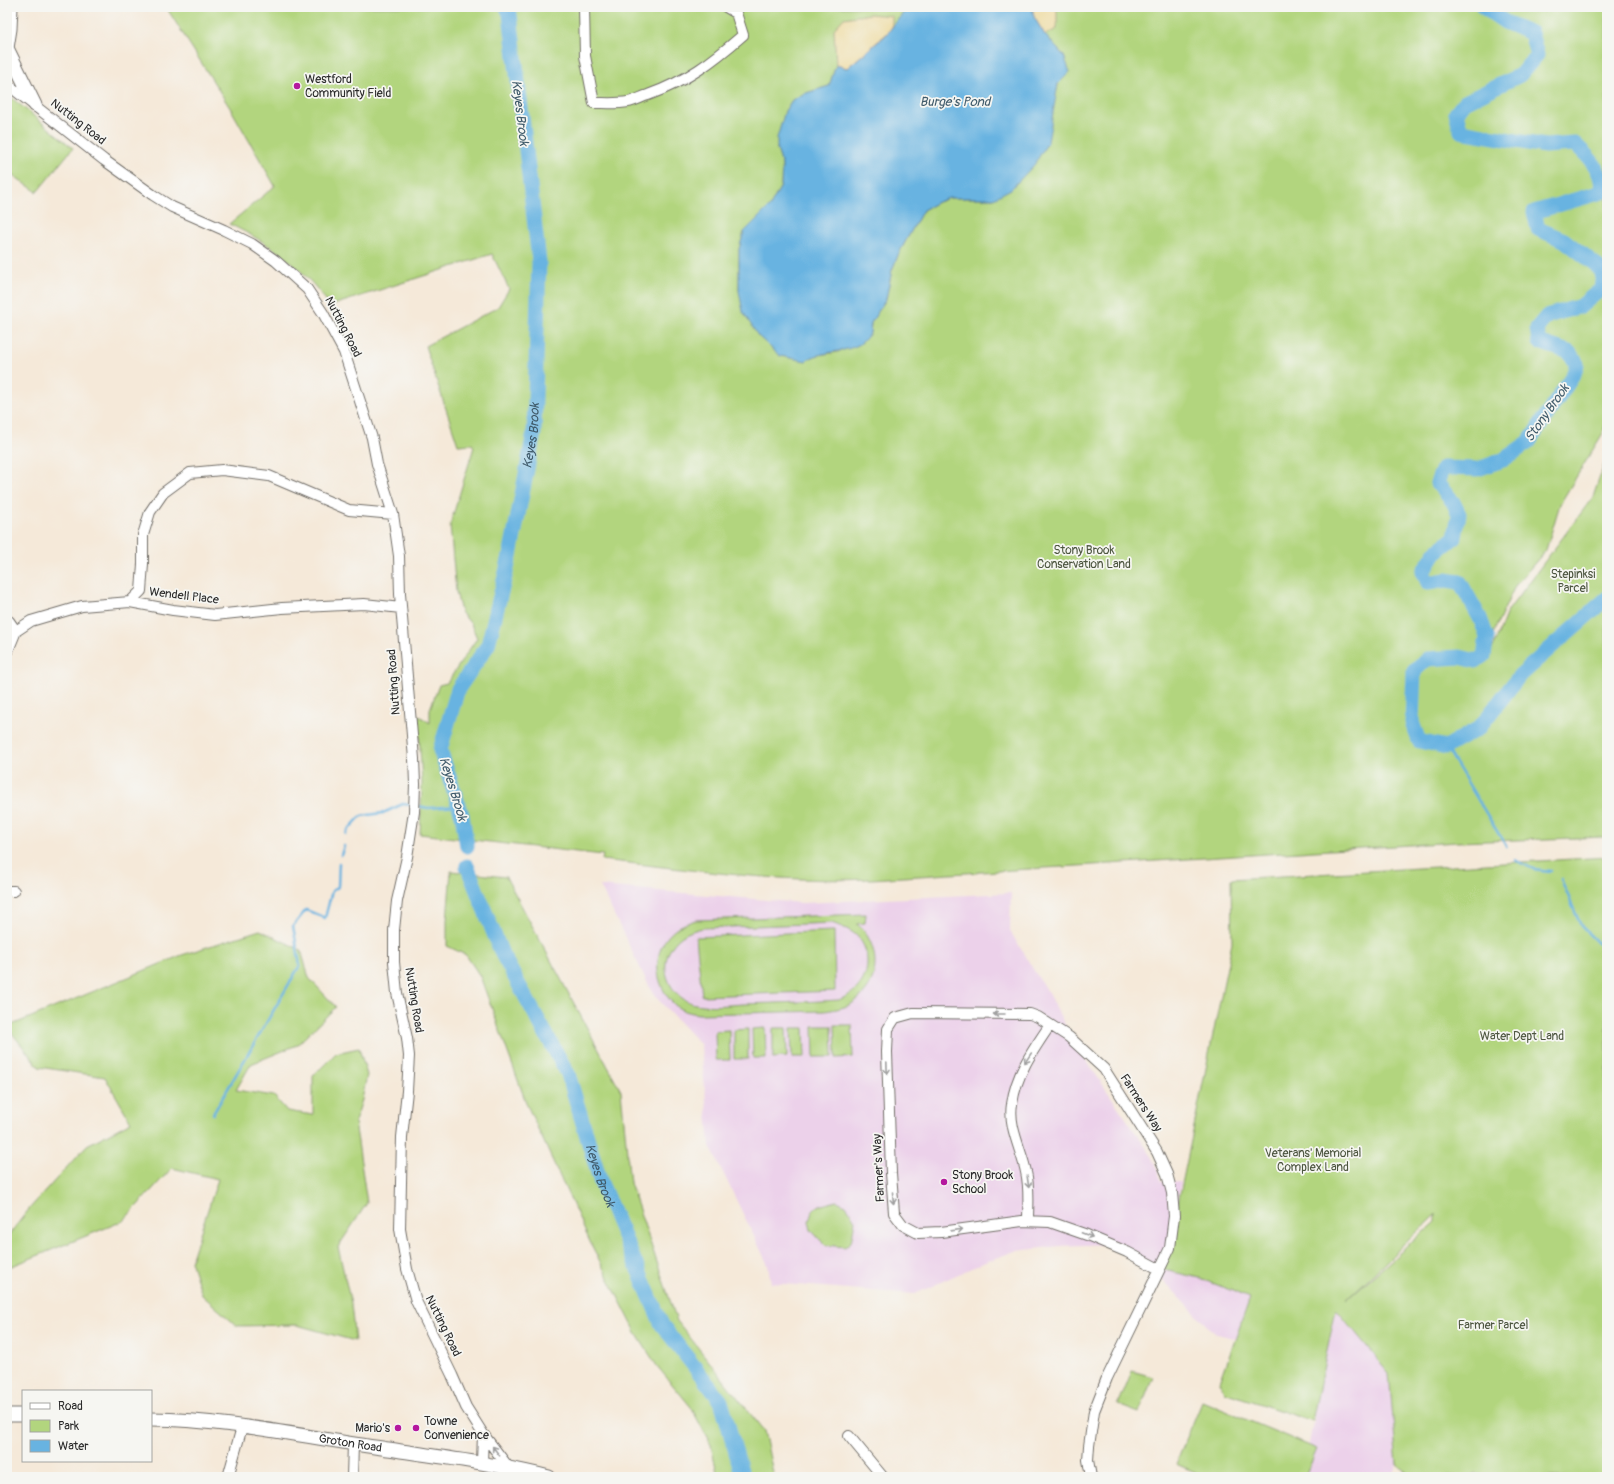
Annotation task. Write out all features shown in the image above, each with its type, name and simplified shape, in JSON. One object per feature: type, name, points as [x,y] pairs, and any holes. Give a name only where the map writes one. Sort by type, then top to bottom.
[{"type":"main road","points":[[12,7],[7,48],[35,105]]},
{"type":"main road","points":[[7,1415],[22,1415]]},
{"type":"main road","name":"Groton Road","points":[[152,1419],[211,1422],[482,1463],[512,1473],[549,1477]]},
{"type":"street","points":[[584,7],[585,56],[594,103],[615,104],[628,102],[666,89],[689,77],[715,60],[743,35],[736,13],[726,7]]},
{"type":"street","name":"Nutting Road","points":[[7,84],[104,160],[153,195],[172,207],[252,244],[276,260],[306,289],[323,313],[344,352],[372,438],[377,464],[393,514],[399,556],[401,608],[415,784],[414,812],[407,857],[397,901],[394,930],[394,962],[397,993],[407,1038],[409,1056],[402,1137],[400,1229],[407,1269],[416,1301],[466,1407],[483,1434],[512,1473]]},
{"type":"street","points":[[130,602],[140,591],[143,564],[143,535],[150,512],[163,492],[190,473],[222,470],[268,476],[349,510],[393,514]]},
{"type":"street","name":"Wendell Place","points":[[16,631],[32,621],[82,606],[130,602],[173,610],[215,615],[282,608],[364,604],[401,608]]},
{"type":"street","points":[[7,620],[9,620],[16,631],[7,654]]},
{"type":"street","name":"Farmers Way","points":[[888,1029],[895,1018],[913,1014],[1030,1014],[1038,1016],[1069,1037],[1104,1069],[1149,1139],[1167,1174],[1172,1193],[1174,1216],[1170,1248],[1159,1269]]},
{"type":"street","points":[[1028,1221],[1029,1186],[1013,1126],[1011,1106],[1015,1089],[1024,1064],[1050,1025]]},
{"type":"street","name":"Farmer's Way","points":[[888,1029],[887,1052],[891,1173],[894,1213],[903,1225],[918,1233],[941,1232],[1028,1221],[1050,1222],[1087,1235],[1126,1252],[1159,1269]]},
{"type":"street","points":[[1091,1477],[1088,1460],[1094,1411],[1107,1378],[1159,1269]]},
{"type":"street","points":[[228,1477],[242,1427]]},
{"type":"street","points":[[482,1463],[483,1434]]},
{"type":"street","points":[[849,1436],[883,1477]]},
{"type":"street","points":[[352,1477],[353,1444]]},
{"type":"shaded area","name":"Stony Brook School","points":[[600,886],[803,903],[1011,893],[1010,931],[1049,995],[1077,1047],[1153,1158],[1162,1182],[1181,1181],[1168,1252],[1336,1309],[1389,1373],[1397,1465],[1390,1477],[1303,1477],[1324,1362],[1214,1333],[1145,1261],[1109,1244],[1060,1246],[1015,1251],[980,1264],[915,1294],[771,1283],[768,1265],[710,1146],[701,1045],[653,994]]},
{"type":"green space","name":"Stony Brook Conservation Land","points":[[166,7],[908,7],[885,36],[836,65],[829,86],[803,94],[792,100],[785,111],[777,149],[782,165],[781,186],[770,206],[744,232],[739,249],[739,291],[812,356],[838,352],[870,334],[871,323],[886,299],[892,270],[899,253],[923,210],[949,198],[994,198],[1057,90],[1064,56],[1045,35],[1032,7],[1607,7],[1607,417],[1603,433],[1560,504],[1546,550],[1515,586],[1491,638],[1493,638],[1492,650],[1507,612],[1593,497],[1607,456],[1607,837],[1457,842],[837,880],[736,875],[602,860],[603,855],[420,834],[422,783],[418,715],[430,723],[430,709],[439,685],[447,683],[477,638],[471,624],[461,612],[456,592],[450,525],[474,447],[472,444],[458,445],[425,346],[498,307],[509,289],[492,254],[330,306],[320,292],[298,268],[286,258],[273,248],[229,224],[275,186],[232,111]]},
{"type":"green space","points":[[7,94],[73,148],[37,192],[7,171]]},
{"type":"green space","points":[[1607,857],[1607,1477],[1489,1477],[1475,1474],[1473,1477],[1413,1477],[1397,1465],[1389,1373],[1336,1309],[1312,1421],[1224,1392],[1220,1382],[1250,1298],[1200,1278],[1159,1269],[1168,1252],[1232,943],[1231,879]],"holes":[[[1436,1214],[1436,1221],[1346,1300]]]},
{"type":"green space","name":"Keyes Brook","points":[[451,871],[506,877],[621,1091],[630,1183],[677,1321],[764,1431],[774,1477],[718,1477],[711,1445],[691,1407],[657,1366],[639,1338],[591,1244],[527,1105],[480,976],[466,955],[447,946],[447,920]]},
{"type":"green space","points":[[866,914],[865,923],[857,924],[865,932],[874,952],[874,973],[871,983],[865,992],[853,1003],[842,1008],[825,1011],[699,1014],[678,1008],[668,998],[659,978],[659,956],[662,946],[676,929],[696,920]],"holes":[[[832,923],[850,931],[858,937],[867,957],[866,972],[863,980],[853,992],[839,1000],[720,1006],[701,1005],[687,1001],[681,997],[675,992],[667,978],[666,962],[671,948],[682,936],[697,929]]]},
{"type":"green space","points":[[260,930],[301,950],[309,978],[336,1007],[297,1045],[251,1064],[236,1090],[274,1096],[287,1111],[313,1115],[313,1076],[336,1053],[359,1048],[367,1075],[362,1100],[355,1122],[367,1203],[338,1247],[351,1304],[355,1341],[297,1325],[237,1326],[202,1295],[191,1261],[218,1179],[172,1168],[123,1221],[7,1268],[7,1237],[30,1208],[87,1145],[131,1122],[105,1077],[39,1067],[7,1027],[182,955]]},
{"type":"green space","points":[[834,931],[835,991],[702,996],[696,937]]},
{"type":"green space","points":[[835,1025],[852,1025],[853,1057],[836,1058]]},
{"type":"green space","points":[[813,1026],[832,1026],[833,1057],[814,1057]]},
{"type":"green space","points":[[765,1028],[766,1058],[753,1058],[752,1029]]},
{"type":"green space","points":[[773,1028],[786,1028],[787,1057],[773,1058]]},
{"type":"green space","points":[[791,1028],[804,1028],[805,1057],[792,1057]]},
{"type":"green space","points":[[748,1029],[748,1059],[734,1059],[734,1030]]},
{"type":"green space","points":[[729,1030],[730,1060],[716,1060],[715,1031]]},
{"type":"green space","points":[[837,1201],[846,1205],[855,1221],[851,1242],[845,1247],[825,1245],[811,1230],[809,1221],[812,1212],[818,1206]]},
{"type":"green space","points":[[1132,1371],[1153,1377],[1139,1413],[1118,1405]]},
{"type":"green space","points":[[1202,1401],[1317,1449],[1305,1477],[1207,1477],[1176,1464]]},
{"type":"sand","points":[[1032,7],[1055,7],[1057,10],[1057,29],[1045,35],[1034,17]]},
{"type":"sand","points":[[870,14],[892,16],[892,29],[847,68],[836,65],[834,29],[844,18]]},
{"type":"water","name":"Burge's Pond","points":[[908,7],[1032,7],[1034,17],[1045,35],[1064,56],[1070,72],[1058,84],[1048,142],[1034,165],[1011,189],[994,198],[949,198],[923,210],[899,253],[892,270],[886,299],[871,323],[870,333],[864,341],[850,348],[816,356],[806,361],[780,356],[758,336],[743,312],[739,291],[739,249],[744,232],[770,206],[781,186],[782,165],[777,149],[777,138],[785,111],[792,100],[803,94],[829,86],[836,65],[847,68],[885,36]]},
{"type":"waterway","name":"Keyes Brook","points":[[467,846],[462,815],[440,750],[458,689],[488,645],[510,556],[534,433],[539,261],[510,14],[507,7]]},
{"type":"waterway","name":"Stony Brook","points":[[1483,7],[1505,22],[1531,33],[1537,55],[1520,75],[1465,102],[1456,113],[1461,131],[1545,146],[1575,144],[1586,154],[1598,171],[1602,184],[1602,192],[1534,212],[1538,229],[1564,240],[1595,264],[1603,273],[1601,289],[1581,306],[1547,316],[1537,328],[1539,342],[1569,352],[1577,364],[1574,374],[1529,442],[1503,460],[1478,469],[1443,468],[1437,483],[1453,502],[1459,514],[1455,537],[1435,553],[1423,572],[1428,583],[1446,580],[1460,582],[1480,618],[1487,637],[1484,656],[1476,661],[1460,657],[1427,659],[1414,671],[1412,722],[1419,741],[1446,747],[1479,728],[1520,675],[1607,598]]},
{"type":"waterway","points":[[1446,747],[1506,846]]},
{"type":"waterway","points":[[346,834],[361,816],[383,813],[403,804],[410,805]]},
{"type":"waterway","points":[[418,806],[428,808],[459,806]]},
{"type":"waterway","points":[[341,855],[344,846]]},
{"type":"waterway","points":[[1515,860],[1533,869],[1551,871]]},
{"type":"waterway","points":[[213,1114],[300,965],[293,926],[306,910],[325,918],[332,891],[338,887],[339,863]]},
{"type":"waterway","name":"Keyes Brook","points":[[467,866],[502,954],[568,1074],[601,1183],[662,1325],[721,1401],[743,1477]]},
{"type":"waterway","points":[[1561,879],[1581,926],[1607,952]]},
{"type":"place","name":"Westford Community Field","points":[[297,86]]},
{"type":"place","name":"Stony Brook School","points":[[944,1182]]},
{"type":"place","name":"Mario's","points":[[398,1428]]},
{"type":"place","name":"Towne Convenience","points":[[416,1428]]},
{"type":"park label","name":"Stepinksi Parcel","points":[[1573,581]]},
{"type":"park label","name":"Water Dept Land","points":[[1522,1036]]},
{"type":"park label","name":"Veterans' Memorial Complex Land","points":[[1313,1160]]},
{"type":"park label","name":"Farmer Parcel","points":[[1493,1325]]}]
